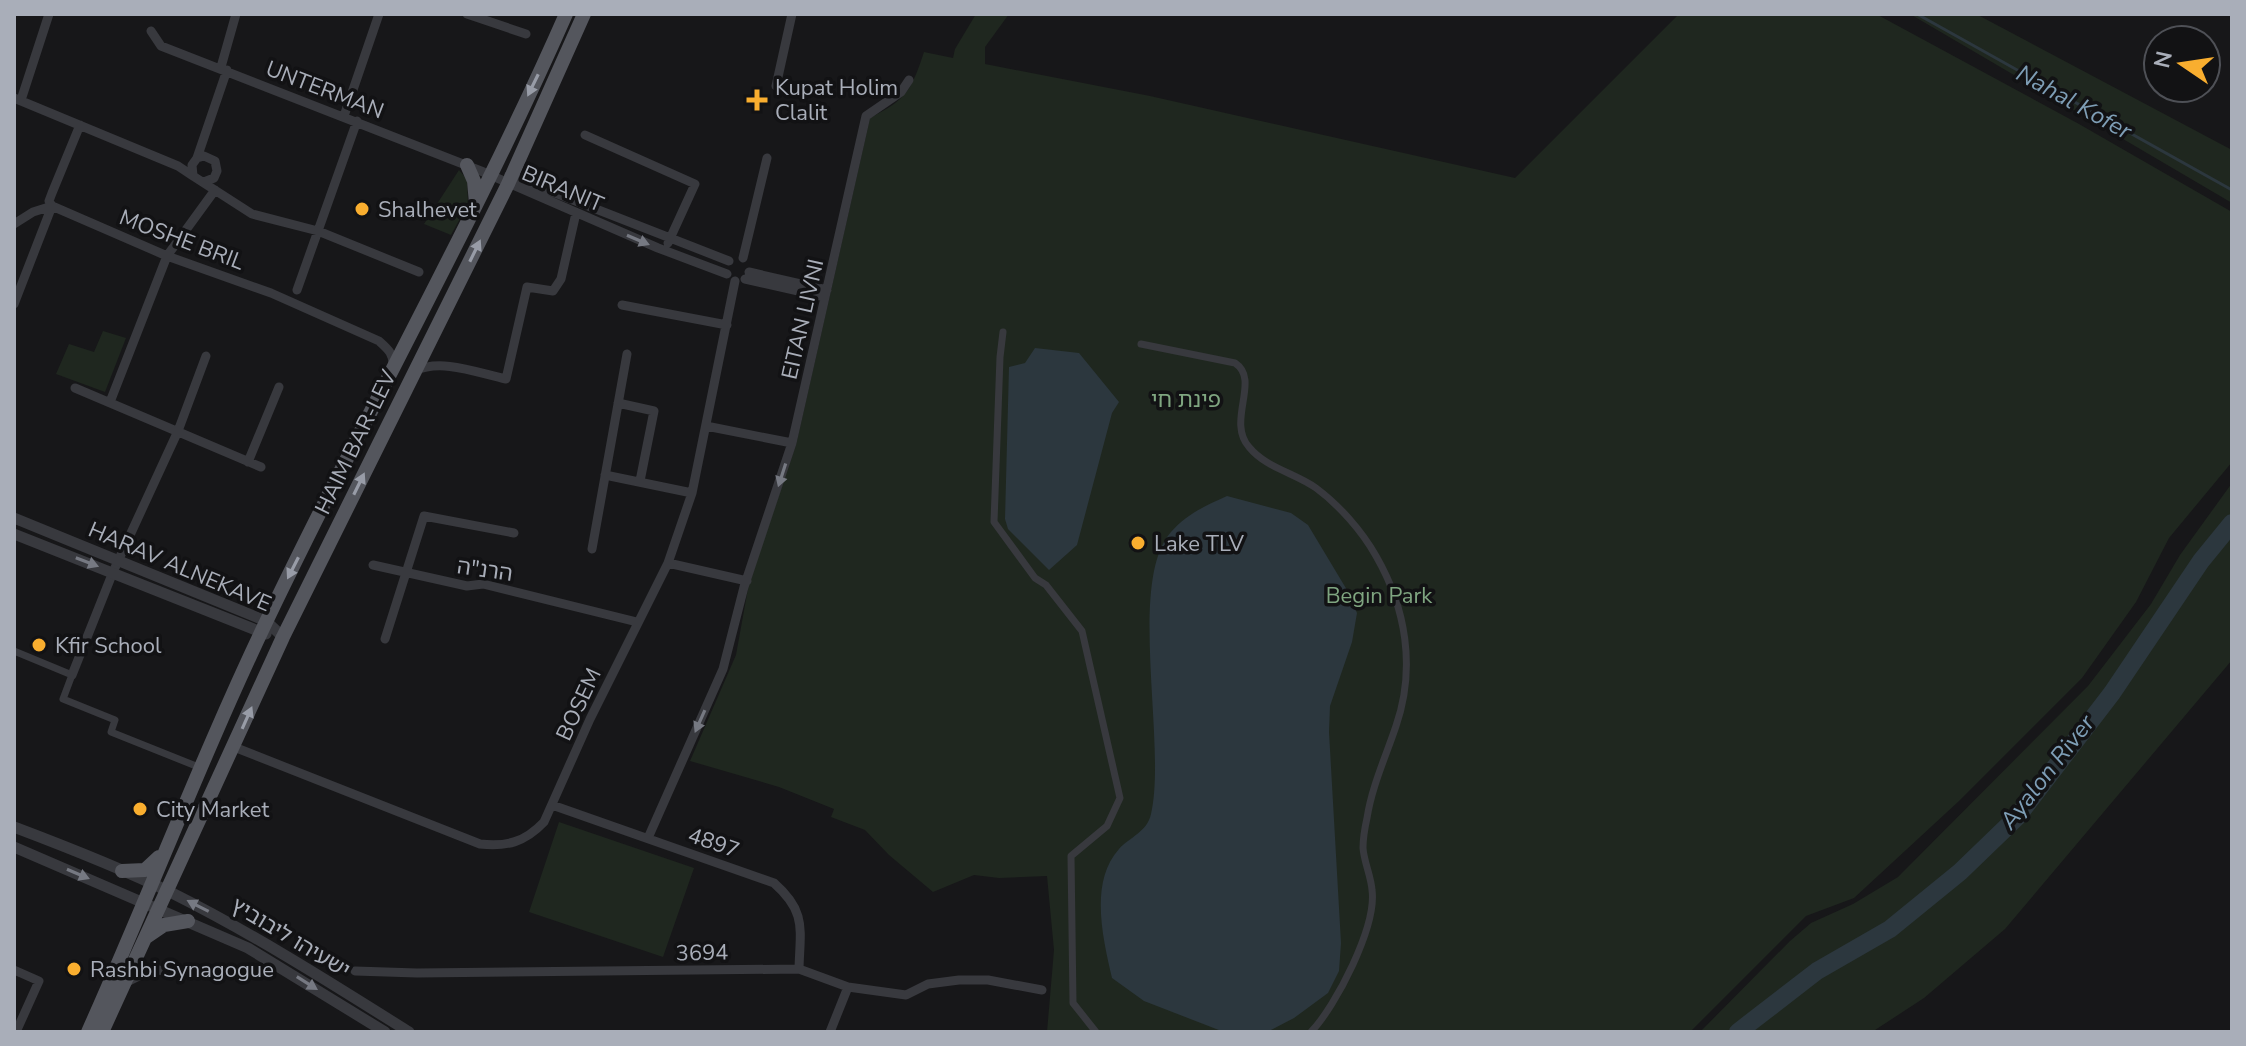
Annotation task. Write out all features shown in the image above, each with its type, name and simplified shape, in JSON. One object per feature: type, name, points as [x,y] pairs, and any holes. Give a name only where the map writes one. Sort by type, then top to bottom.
[{"type":"main road","name":"HAIM BAR-LEV","points":[[88,1032],[264,627],[490,175],[566,14]]},
{"type":"main road","name":"HAIM BAR-LEV","points":[[102,1032],[283,637],[510,179],[584,14]]},
{"type":"main road","points":[[467,165],[474,181],[476,203]]},
{"type":"main road","points":[[122,871],[145,870],[169,844]]},
{"type":"main road","points":[[141,945],[159,927],[188,921]]},
{"type":"street","points":[[49,14],[17,99],[178,166],[252,214],[318,231],[419,272]]},
{"type":"street","points":[[193,176],[192,165],[197,158],[224,69],[236,14]]},
{"type":"street","points":[[344,116],[379,14]]},
{"type":"street","points":[[467,14],[526,34]]},
{"type":"street","points":[[776,86],[792,14]]},
{"type":"street","name":"UNTERMAN","points":[[151,31],[161,46],[490,175]]},
{"type":"street","name":"EITAN LIVNI","points":[[648,838],[723,669],[747,581],[792,443],[866,116],[901,92],[909,80]]},
{"type":"street","points":[[297,290],[357,121]]},
{"type":"street","points":[[52,206],[49,201],[80,125]]},
{"type":"street","points":[[585,135],[695,184],[665,251]]},
{"type":"street","points":[[197,158],[211,158],[217,165],[214,178],[204,182]]},
{"type":"street","points":[[743,258],[767,158]]},
{"type":"street","name":"BIRANIT","points":[[490,175],[510,179],[729,261]]},
{"type":"street","name":"BIRANIT","points":[[510,179],[576,213],[665,251],[739,276],[826,294]]},
{"type":"street","points":[[110,402],[167,256],[215,190]]},
{"type":"street","points":[[14,224],[33,212],[52,206]]},
{"type":"street","points":[[14,304],[52,206]]},
{"type":"street","name":"MOSHE BRIL","points":[[52,206],[167,256],[271,293],[379,341]]},
{"type":"street","points":[[415,371],[438,365],[506,379],[527,287],[553,291],[561,279],[576,213]]},
{"type":"street","points":[[729,261],[737,257],[748,263],[739,276]]},
{"type":"street","name":"BOSEM","points":[[234,747],[480,844],[507,845],[533,833],[544,822],[590,719],[668,563],[692,493],[739,276],[729,261]]},
{"type":"street","points":[[622,305],[727,325]]},
{"type":"street","points":[[1003,332],[994,522],[1035,578],[1046,585],[1082,631],[1120,798],[1107,826],[1071,856],[1073,1003],[1096,1032]]},
{"type":"street","points":[[379,341],[393,343],[409,337]]},
{"type":"street","points":[[379,341],[392,354],[393,370]]},
{"type":"street","points":[[1141,344],[1235,363],[1242,368],[1246,380],[1240,426],[1246,444],[1266,461],[1316,488],[1346,516],[1377,557],[1400,607],[1406,639],[1404,694],[1372,794],[1363,848],[1373,892],[1371,914],[1342,989],[1326,1016],[1311,1032]]},
{"type":"street","points":[[426,348],[438,365]]},
{"type":"street","points":[[592,549],[627,354]]},
{"type":"street","points":[[201,768],[111,732],[115,720],[63,699],[118,560],[178,431],[206,356]]},
{"type":"street","points":[[248,462],[279,387]]},
{"type":"street","points":[[75,388],[261,467]]},
{"type":"street","points":[[618,403],[654,411],[640,481]]},
{"type":"street","points":[[706,426],[792,443]]},
{"type":"street","points":[[605,475],[692,493]]},
{"type":"street","points":[[385,639],[424,516],[514,533]]},
{"type":"street","name":"HARAV ALNEKAVE","points":[[14,518],[118,560],[283,637]]},
{"type":"street","name":"HARAV ALNEKAVE","points":[[14,534],[264,627]]},
{"type":"street","points":[[668,563],[747,581]]},
{"type":"street","name":"הרנ\"ה","points":[[373,565],[467,586],[483,584],[637,622]]},
{"type":"street","points":[[14,651],[72,675]]},
{"type":"street","name":"4897","points":[[552,805],[774,883],[792,898],[801,922],[799,969]]},
{"type":"street","name":"ישעיהו ליבוביץ","points":[[14,827],[166,890],[274,948],[409,1032]]},
{"type":"street","name":"ישעיהו ליבוביץ","points":[[14,847],[143,901],[271,961],[385,1032]]},
{"type":"street","points":[[141,945],[153,969]]},
{"type":"street","points":[[123,984],[153,969],[218,972]]},
{"type":"street","name":"3694","points":[[355,971],[799,969],[848,987],[906,995],[928,984],[959,980],[988,980],[1042,990]]},
{"type":"street","points":[[14,970],[39,981],[16,1032]]},
{"type":"street","points":[[830,1032],[848,987]]},
{"type":"green space","name":"Begin Park","points":[[976,14],[1009,14],[985,47],[985,64],[1150,96],[1515,178],[1679,14],[1876,14],[2079,124],[2232,212],[2232,462],[2169,538],[2136,602],[2082,678],[1959,801],[1854,898],[1806,916],[1690,1032],[1047,1032],[1054,950],[1047,876],[999,878],[974,875],[933,892],[865,830],[831,817],[834,809],[779,787],[690,761],[736,655],[749,583],[796,445],[870,118],[906,92],[924,52],[953,58]]},
{"type":"green space","points":[[1910,14],[1976,14],[2232,150],[2232,203]]},
{"type":"green space","points":[[459,170],[467,179],[468,204],[451,235],[424,224]]},
{"type":"green space","points":[[103,331],[126,338],[105,392],[56,374],[69,344],[94,352]]},
{"type":"green space","points":[[2232,483],[2232,660],[2005,929],[1924,998],[1872,1032],[1700,1032],[1811,923],[1853,904],[1898,877],[2088,686],[2151,604],[2180,555]]},
{"type":"green space","points":[[559,822],[694,868],[663,957],[529,912]]},
{"type":"shaded area","points":[[1035,348],[1079,353],[1119,402],[1112,413],[1077,545],[1049,570],[1008,529],[1005,519],[1009,367],[1025,363]]},
{"type":"shaded area","points":[[1227,496],[1291,513],[1308,525],[1347,590],[1357,613],[1352,642],[1330,706],[1341,943],[1339,971],[1328,993],[1294,1018],[1267,1032],[1224,1032],[1144,1001],[1112,978],[1102,929],[1101,894],[1110,862],[1119,849],[1146,825],[1151,814],[1155,748],[1150,625],[1158,555],[1171,532],[1183,520]]},
{"type":"waterway","name":"Nahal Kofer","points":[[1917,14],[2232,190]]},
{"type":"waterway","name":"Ayalon River","points":[[1738,1032],[1817,971],[1890,929],[1960,872],[2017,817],[2112,693],[2201,561],[2232,523]]},
{"type":"place","name":"Kupat Holim Clalit","points":[[757,100]]},
{"type":"place","name":"Shalhevet","points":[[362,209]]},
{"type":"place","name":"Lake TLV","points":[[1138,543]]},
{"type":"place","name":"Kfir School","points":[[39,645]]},
{"type":"place","name":"City Market","points":[[140,809]]},
{"type":"place","name":"Rashbi Synagogue","points":[[74,969]]},
{"type":"park label","name":"פינת חי","points":[[1186,399]]}]
